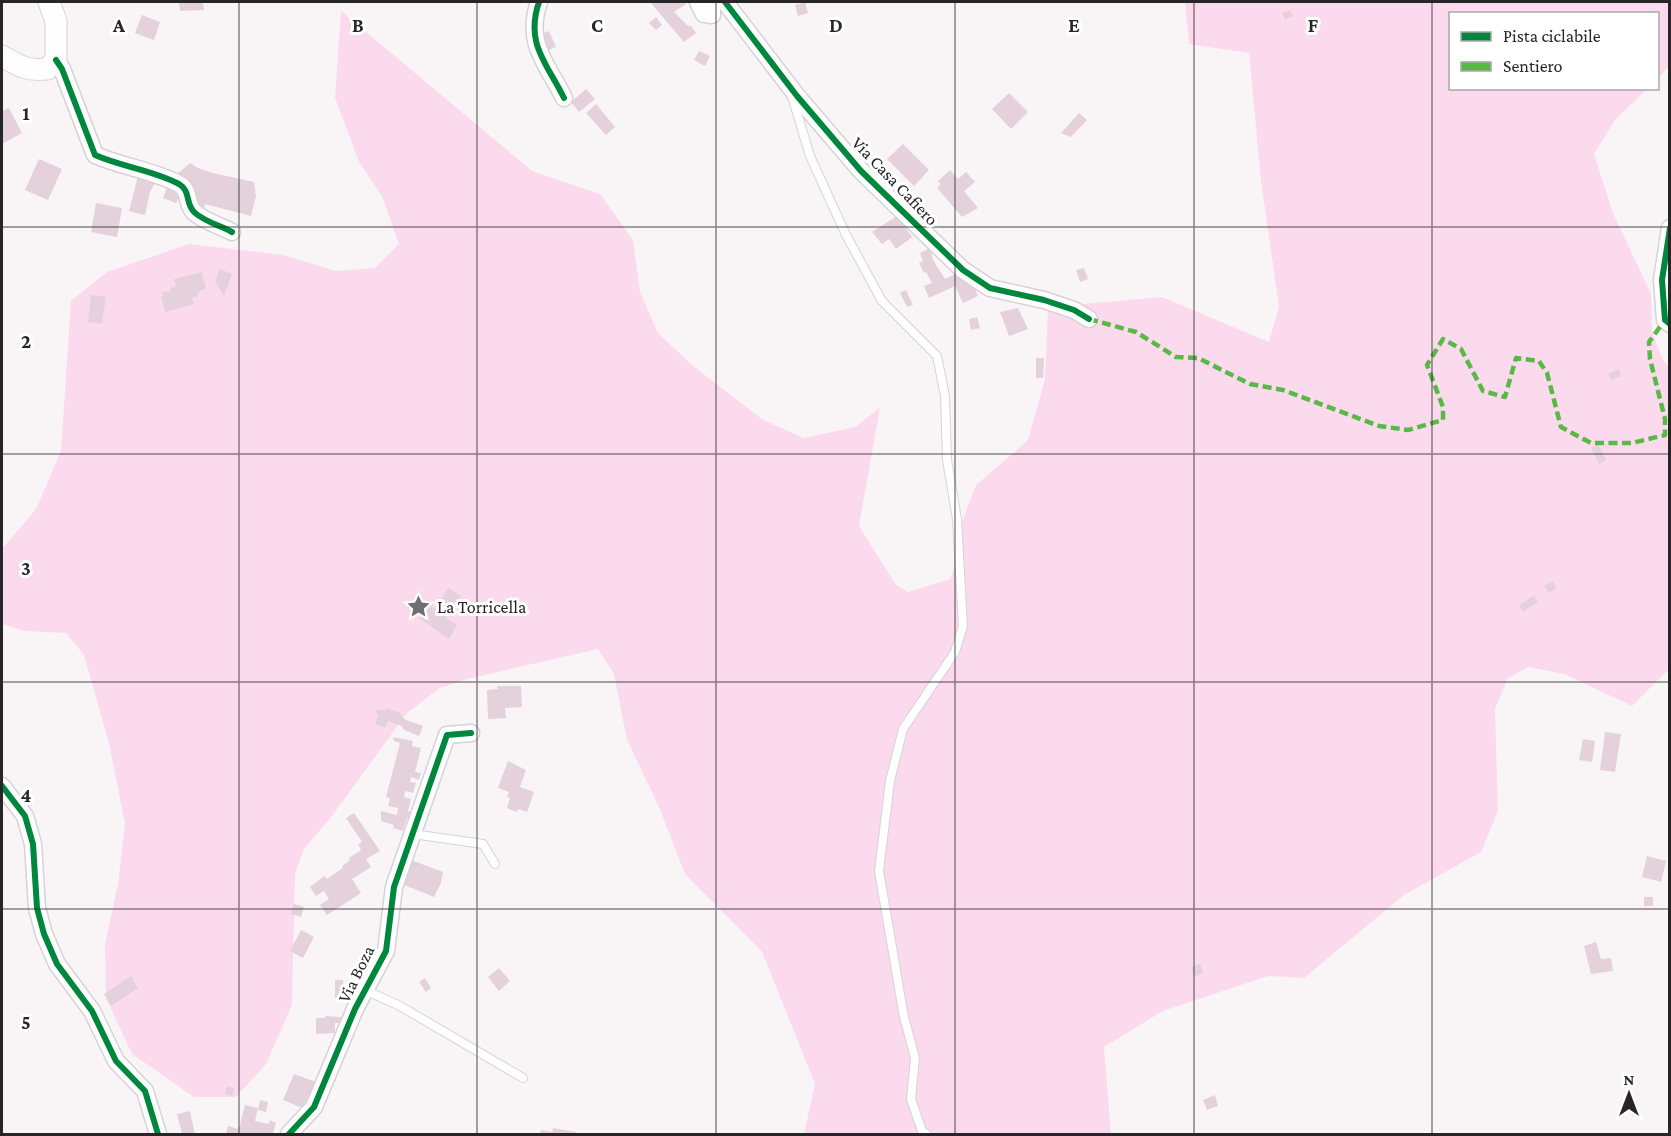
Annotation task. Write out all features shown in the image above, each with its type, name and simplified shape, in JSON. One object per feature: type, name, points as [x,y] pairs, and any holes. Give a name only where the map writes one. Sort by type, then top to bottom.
[{"type":"street","points":[[50,2],[56,21],[56,60],[62,69],[94,155],[181,185],[187,190],[190,206],[195,213],[232,232]]},
{"type":"street","points":[[539,2],[533,31],[538,51],[564,98]]},
{"type":"street","points":[[698,2],[704,14],[712,15],[712,2]]},
{"type":"street","name":"Via Casa Cafiero","points":[[725,2],[788,84],[861,171],[963,270],[990,288],[1044,300],[1074,310],[1089,319]]},
{"type":"street","points":[[2,56],[21,68],[36,70],[47,69],[56,60]]},
{"type":"street","points":[[1670,228],[1662,280],[1665,320],[1670,324]]},
{"type":"street","name":"Via Boza","points":[[289,1134],[315,1107],[355,1009],[386,951],[394,887],[447,735],[471,733]]},
{"type":"street","points":[[2,786],[25,816],[33,844],[37,908],[44,934],[57,964],[92,1011],[116,1061],[145,1091],[158,1134]]},
{"type":"lane","points":[[788,84],[810,156],[846,235],[882,301],[937,356],[945,396],[947,460],[957,519],[961,572],[960,607],[963,626],[955,652],[903,729],[890,782],[879,871],[904,1017],[915,1058],[911,1099],[922,1131],[926,1134]]},
{"type":"lane","points":[[413,834],[483,844],[495,864]]},
{"type":"lane","name":"Via Boza","points":[[365,990],[400,1006],[523,1078]]},
{"type":"shaded area","points":[[1185,2],[1669,2],[1669,66],[1659,77],[1659,12],[1449,12],[1449,90],[1646,90],[1615,120],[1594,154],[1613,213],[1651,294],[1652,331],[1662,358],[1669,367],[1669,669],[1632,706],[1564,674],[1529,667],[1508,678],[1495,709],[1498,811],[1481,852],[1404,895],[1304,978],[1268,976],[1163,1011],[1104,1047],[1111,1134],[804,1134],[815,1084],[762,952],[685,874],[659,807],[627,740],[614,674],[598,649],[467,679],[440,688],[407,713],[329,820],[304,849],[295,874],[292,1005],[266,1064],[236,1097],[194,1097],[132,1054],[106,998],[105,945],[118,883],[125,824],[109,743],[84,655],[66,633],[25,631],[2,624],[2,549],[36,509],[61,451],[71,301],[107,272],[189,244],[283,255],[336,271],[375,268],[399,244],[382,196],[359,162],[335,98],[341,11],[532,171],[600,194],[633,240],[640,292],[658,333],[692,365],[763,420],[804,438],[855,427],[880,408],[859,526],[896,585],[908,592],[950,579],[959,554],[961,524],[976,485],[1028,440],[1045,379],[1048,307],[1162,297],[1269,342],[1279,307],[1261,181],[1249,53],[1189,44]]},
{"type":"building","points":[[179,2],[203,2],[204,10],[180,11]]},
{"type":"building","points":[[650,2],[685,2],[686,4],[674,12],[696,33],[684,42]]},
{"type":"building","points":[[805,2],[808,13],[798,16],[795,5]]},
{"type":"building","points":[[1290,10],[1293,16],[1285,20],[1282,13]]},
{"type":"building","points":[[142,15],[160,22],[154,40],[135,33]]},
{"type":"building","points":[[656,17],[662,25],[656,30],[649,23]]},
{"type":"building","points":[[549,31],[556,47],[546,51],[542,34]]},
{"type":"building","points":[[699,51],[710,56],[705,66],[694,60]]},
{"type":"building","points":[[586,89],[595,99],[579,112],[571,102]]},
{"type":"building","points":[[1009,93],[1028,112],[1011,129],[992,109]]},
{"type":"building","points":[[596,104],[615,127],[606,135],[586,113]]},
{"type":"building","points":[[9,108],[22,133],[2,144],[2,111]]},
{"type":"building","points":[[1079,113],[1087,120],[1071,137],[1061,133]]},
{"type":"building","points":[[903,144],[929,170],[914,186],[887,159]]},
{"type":"building","points":[[39,159],[62,169],[48,200],[25,190]]},
{"type":"building","points":[[190,163],[213,173],[254,182],[256,196],[251,216],[205,204],[204,210],[198,208],[175,176]]},
{"type":"building","points":[[950,170],[958,179],[966,172],[975,182],[964,191],[978,208],[962,217],[937,188],[941,184],[938,181]]},
{"type":"building","points":[[138,176],[156,181],[150,192],[145,215],[129,211]]},
{"type":"building","points":[[167,187],[181,192],[176,203],[163,198]]},
{"type":"building","points":[[96,203],[122,208],[117,237],[91,232]]},
{"type":"building","points":[[897,216],[912,237],[896,249],[889,239],[882,244],[872,232]]},
{"type":"building","points":[[930,248],[933,260],[945,279],[959,272],[963,280],[970,279],[978,296],[963,303],[955,286],[929,298],[924,286],[932,283],[919,263],[923,261],[920,253]]},
{"type":"building","points":[[1084,268],[1088,279],[1080,282],[1076,270]]},
{"type":"building","points":[[220,269],[232,274],[224,296],[215,281]]},
{"type":"building","points":[[202,272],[206,289],[197,292],[198,296],[192,298],[194,304],[165,312],[162,292],[171,291],[170,288],[176,287],[174,279]]},
{"type":"building","points":[[906,290],[913,305],[907,307],[900,293]]},
{"type":"building","points":[[91,295],[106,297],[102,324],[88,322]]},
{"type":"building","points":[[1018,308],[1028,329],[1009,336],[1000,312]]},
{"type":"building","points":[[977,317],[980,328],[971,330],[969,319]]},
{"type":"building","points":[[1036,358],[1044,358],[1043,378],[1036,378]]},
{"type":"building","points":[[1619,369],[1621,376],[1611,380],[1608,374]]},
{"type":"building","points":[[1598,444],[1606,460],[1599,464],[1591,448]]},
{"type":"building","points":[[1552,581],[1557,588],[1549,593],[1544,586]]},
{"type":"building","points":[[448,588],[461,596],[446,618],[457,625],[449,639],[419,618],[431,606],[435,609]]},
{"type":"building","points":[[1534,595],[1538,602],[1523,612],[1519,605]]},
{"type":"building","points":[[497,686],[521,686],[522,707],[505,708],[506,718],[488,719],[487,690],[498,689]]},
{"type":"building","points":[[386,708],[400,713],[404,719],[423,726],[419,736],[388,721],[385,728],[375,724],[378,715],[375,711],[378,709],[385,711]]},
{"type":"building","points":[[1605,732],[1621,734],[1615,772],[1600,770]]},
{"type":"building","points":[[393,737],[413,741],[412,746],[421,748],[415,772],[421,773],[419,780],[411,777],[410,782],[416,783],[413,793],[405,791],[404,797],[411,799],[408,811],[413,813],[413,820],[407,818],[403,831],[381,821],[381,811],[397,815],[398,808],[388,806],[390,798],[386,797],[400,743],[394,741]]},
{"type":"building","points":[[1583,739],[1595,741],[1592,762],[1579,760]]},
{"type":"building","points":[[508,761],[526,770],[520,787],[534,792],[527,812],[518,809],[517,812],[507,808],[509,792],[498,788]]},
{"type":"building","points":[[354,813],[380,851],[366,859],[371,867],[352,879],[361,893],[327,915],[320,905],[329,899],[324,891],[316,896],[310,887],[324,876],[327,879],[343,868],[342,866],[350,860],[349,858],[361,850],[358,844],[362,842],[346,818]]},
{"type":"building","points":[[1647,856],[1666,861],[1661,882],[1642,877]]},
{"type":"building","points":[[411,860],[443,872],[441,883],[434,897],[402,884]]},
{"type":"building","points":[[1644,897],[1653,897],[1653,906],[1644,906]]},
{"type":"building","points":[[294,904],[304,907],[301,917],[291,914]]},
{"type":"building","points":[[301,930],[314,937],[303,958],[290,951]]},
{"type":"building","points":[[1596,942],[1601,959],[1611,958],[1613,971],[1591,974],[1584,946]]},
{"type":"building","points":[[1200,964],[1203,973],[1194,977],[1191,967]]},
{"type":"building","points":[[499,968],[510,981],[499,991],[488,977]]},
{"type":"building","points":[[131,976],[138,988],[111,1006],[104,994]]},
{"type":"building","points":[[425,978],[431,988],[426,992],[419,982]]},
{"type":"building","points":[[335,980],[343,980],[344,998],[335,998]]},
{"type":"building","points":[[325,1016],[341,1017],[341,1023],[335,1023],[335,1033],[316,1034],[316,1018],[325,1018]]},
{"type":"building","points":[[294,1074],[316,1082],[302,1108],[283,1100]]},
{"type":"building","points":[[227,1086],[234,1088],[233,1096],[225,1094]]},
{"type":"building","points":[[1215,1095],[1218,1106],[1207,1110],[1203,1100]]},
{"type":"building","points":[[260,1100],[268,1102],[266,1112],[258,1110]]},
{"type":"building","points":[[245,1105],[258,1108],[255,1121],[269,1124],[270,1120],[276,1123],[273,1134],[226,1134],[228,1126],[239,1129]]},
{"type":"building","points":[[190,1111],[195,1134],[182,1134],[177,1114]]},
{"type":"building","points":[[553,1128],[576,1132],[575,1134],[540,1134],[541,1130],[552,1132]]},
{"type":"marked path","points":[[1089,319],[1136,332],[1176,357],[1198,358],[1250,384],[1283,390],[1379,426],[1408,430],[1443,420],[1443,407],[1427,365],[1443,339],[1461,349],[1483,391],[1505,397],[1516,358],[1539,361],[1547,373],[1561,427],[1591,443],[1632,443],[1665,435],[1665,419],[1650,359],[1649,342],[1665,320]]},
{"type":"cycle path","points":[[539,2],[535,16],[536,41],[544,63],[564,98]]},
{"type":"cycle path","points":[[725,2],[797,96],[861,171],[963,270],[990,288],[1044,300],[1074,310],[1089,319]]},
{"type":"cycle path","points":[[56,60],[62,69],[95,155],[159,175],[179,184],[185,190],[194,212],[207,221],[232,232]]},
{"type":"cycle path","points":[[1670,228],[1662,280],[1665,320],[1670,324]]},
{"type":"cycle path","points":[[289,1134],[314,1107],[355,1009],[386,951],[394,887],[447,735],[471,733]]},
{"type":"cycle path","points":[[2,786],[25,816],[33,844],[37,908],[44,934],[57,964],[92,1011],[116,1061],[145,1091],[158,1134]]},
{"type":"place","name":"La Torricella","points":[[419,607]]}]
